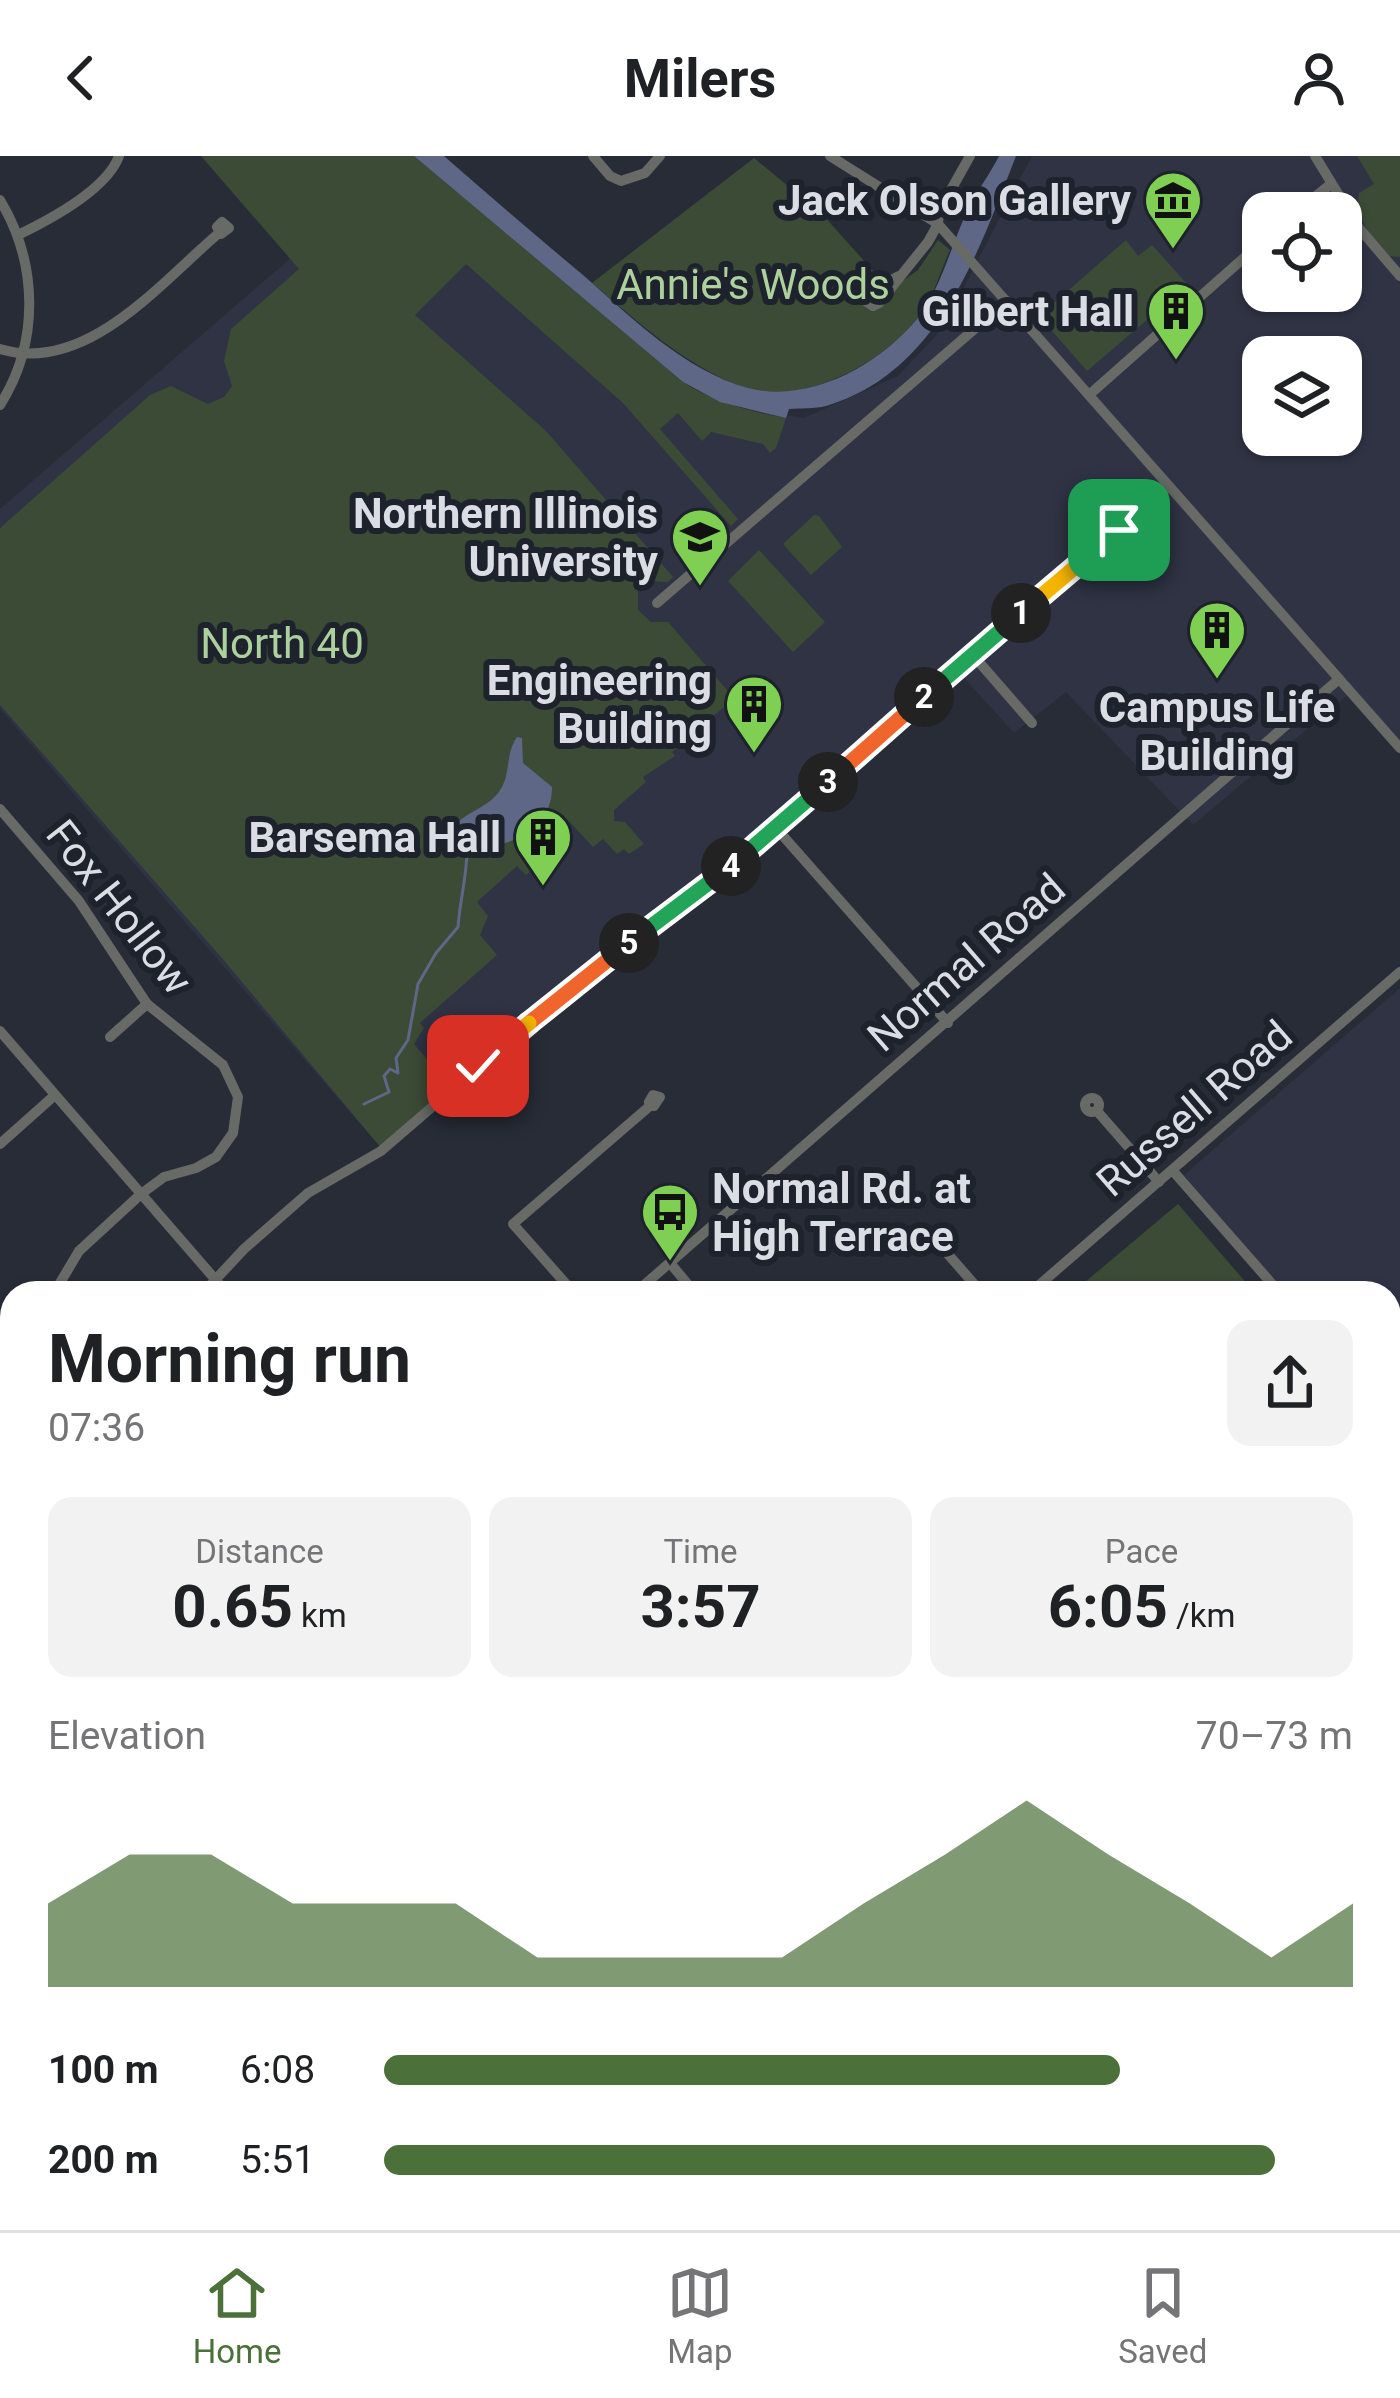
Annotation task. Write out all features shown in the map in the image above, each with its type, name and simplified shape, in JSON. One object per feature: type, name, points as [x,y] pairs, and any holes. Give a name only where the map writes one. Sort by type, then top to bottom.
[{"type":"street","points":[[18,236],[78,200],[114,168],[119,156]]},
{"type":"street","points":[[593,156],[615,179],[645,173],[660,156]]},
{"type":"street","points":[[830,156],[938,224],[1400,748]]},
{"type":"street","points":[[899,276],[938,224],[939,211],[970,156]]},
{"type":"street","points":[[1315,156],[1359,228],[1398,270]]},
{"type":"street","points":[[1321,192],[1331,184]]},
{"type":"street","points":[[0,200],[18,236],[30,296],[22,356],[0,406]]},
{"type":"street","points":[[0,349],[22,356],[62,349],[99,334],[219,233]]},
{"type":"street","points":[[1089,395],[1242,260]]},
{"type":"street","points":[[657,603],[1007,301]]},
{"type":"street","points":[[0,1031],[214,1279],[308,1193],[381,1151],[590,970],[674,911],[776,828],[1167,488]]},
{"type":"street","points":[[972,654],[1032,723]]},
{"type":"street","name":"Normal Road","points":[[649,1281],[1339,679]]},
{"type":"street","name":"Fox Hollow","points":[[0,808],[79,901],[147,1004],[224,1065],[236,1089],[233,1133],[216,1157],[164,1177],[141,1194],[79,1251],[61,1281]]},
{"type":"street","points":[[776,828],[948,1022]]},
{"type":"street","name":"Russell Road","points":[[1044,1281],[1400,972]]},
{"type":"street","points":[[110,1036],[147,1004]]},
{"type":"street","points":[[0,1144],[55,1095]]},
{"type":"street","points":[[563,1281],[513,1224],[651,1105]]},
{"type":"street","points":[[1097,1111],[1159,1182]]},
{"type":"street","points":[[1173,1171],[1269,1281]]},
{"type":"street","points":[[939,1244],[971,1281]]},
{"type":"street","points":[[670,1263],[685,1281]]},
{"type":"shaded area","name":"Northern Illinois University","points":[[409,156],[673,390],[721,404],[804,418],[898,376],[942,329],[1032,156],[1400,156],[1400,748],[1350,693],[1193,825],[1066,692],[1014,733],[956,669],[382,1149],[0,709],[0,509]]},
{"type":"shaded area","points":[[414,156],[444,156],[681,356],[725,380],[771,392],[841,377],[901,336],[934,292],[971,203],[999,156],[1016,156],[969,269],[925,338],[898,367],[865,390],[826,406],[789,409],[786,418],[720,402],[683,382]]},
{"type":"shaded area","points":[[517,737],[522,738],[523,763],[552,787],[543,818],[533,829],[505,843],[458,842],[451,831],[498,793]]},
{"type":"shaded area","points":[[1400,988],[1400,1281],[1275,1281],[1184,1175]]},
{"type":"green space","name":"North 40","points":[[201,156],[414,156],[683,382],[733,405],[786,418],[770,453],[763,444],[711,432],[702,441],[678,413],[660,429],[738,519],[731,526],[623,403],[466,264],[415,315],[546,431],[673,577],[668,582],[644,581],[638,587],[638,610],[651,622],[668,622],[734,698],[672,752],[675,756],[643,777],[646,782],[614,810],[614,821],[625,822],[644,844],[629,854],[624,849],[617,854],[603,839],[593,847],[569,821],[529,855],[537,865],[526,875],[517,866],[477,902],[488,916],[480,935],[497,955],[420,1023],[424,1028],[414,1044],[431,1064],[437,1060],[458,1083],[382,1149],[0,705],[0,528],[150,395],[171,386],[208,404],[224,397],[232,386],[224,361],[231,329],[299,269]]},
{"type":"green space","points":[[1357,156],[1400,156],[1400,257],[1388,256],[1362,219],[1361,192],[1374,184]]},
{"type":"green space","name":"Annie's Woods","points":[[754,158],[823,215],[882,281],[863,291],[866,307],[918,270],[938,240],[950,250],[919,316],[885,350],[840,377],[789,392],[742,387],[701,367],[592,283]]},
{"type":"green space","points":[[1126,240],[1138,256],[1152,245],[1188,285],[1087,371],[1039,316]]},
{"type":"green space","points":[[814,515],[842,547],[811,575],[783,544]]},
{"type":"green space","points":[[759,550],[825,622],[793,652],[728,581]]},
{"type":"green space","points":[[1178,1204],[1245,1281],[1086,1281]]},
{"type":"waterway","points":[[364,1104],[389,1092],[384,1076],[390,1069],[398,1073],[396,1058],[408,1040],[418,984],[458,927],[467,844]]},
{"type":"place","name":"Jack Olson Gallery","points":[[1173,251]]},
{"type":"place","name":"Gilbert Hall","points":[[1176,362]]},
{"type":"place","name":"Northern Illinois University","points":[[700,588]]},
{"type":"place","name":"Campus Life Building","points":[[1217,681]]},
{"type":"place","name":"Engineering Building","points":[[754,755]]},
{"type":"place","name":"Barsema Hall","points":[[543,888]]},
{"type":"place","name":"Normal Rd. at High Terrace","points":[[670,1263]]},
{"type":"route","points":[[478,1066],[590,970],[715,880],[1119,530]]}]
